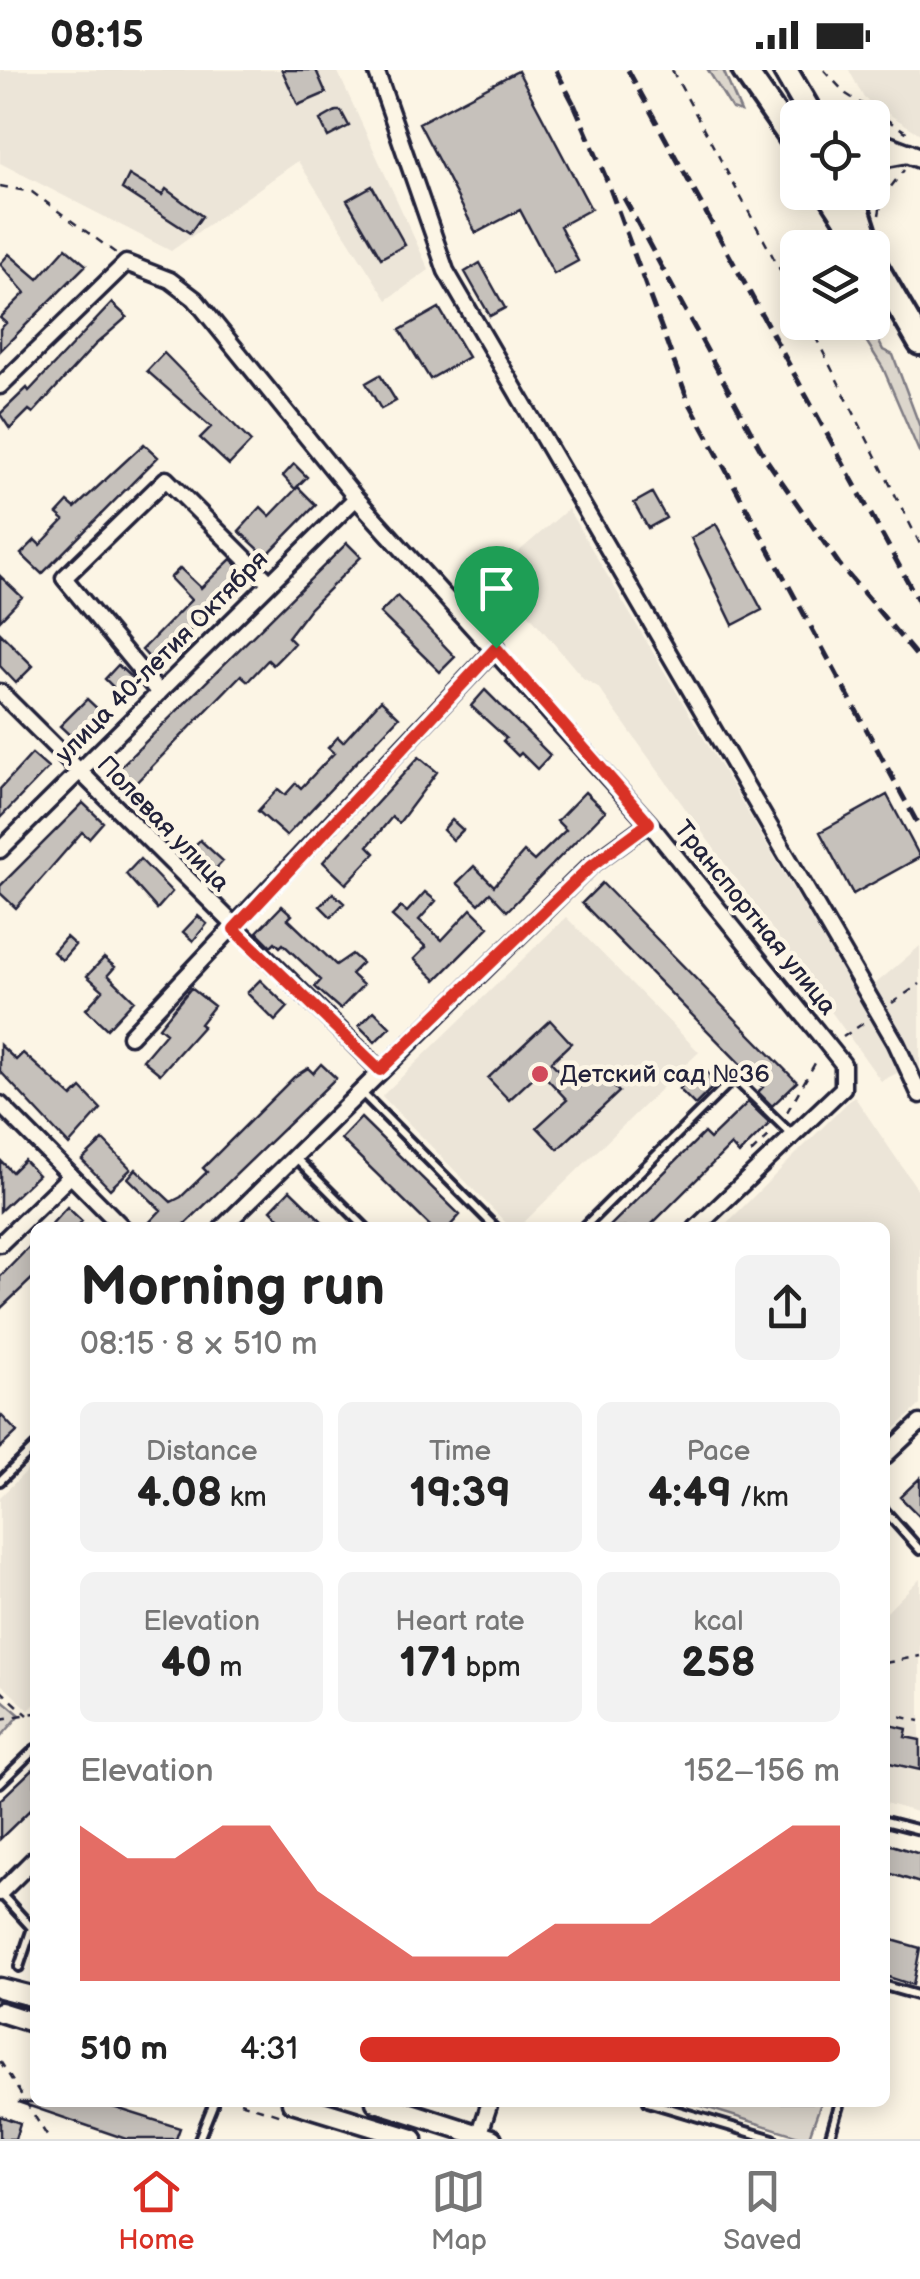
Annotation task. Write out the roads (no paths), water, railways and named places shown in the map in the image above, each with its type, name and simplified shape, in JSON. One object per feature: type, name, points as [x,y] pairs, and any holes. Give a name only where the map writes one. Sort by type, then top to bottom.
[{"type":"main road","points":[[744,70],[780,123]]},
{"type":"main road","points":[[785,70],[802,100]]},
{"type":"main road","points":[[890,291],[920,343]]},
{"type":"street","points":[[376,70],[446,271],[896,1043],[920,1095]]},
{"type":"street","points":[[770,109],[780,112]]},
{"type":"street","points":[[890,146],[917,156]]},
{"type":"street","points":[[890,157],[917,156]]},
{"type":"street","name":"Транспортная улица","points":[[0,386],[126,263],[170,280],[195,299],[356,498],[496,648],[649,823],[831,1046],[843,1064],[843,1088],[792,1136]]},
{"type":"street","points":[[158,692],[64,578],[166,480],[269,582]]},
{"type":"street","name":"улица 40-летия Октября","points":[[0,850],[356,498]]},
{"type":"street","points":[[130,1036],[496,648]]},
{"type":"street","name":"Полевая улица","points":[[0,692],[234,929],[380,1070]]},
{"type":"street","points":[[230,1222],[592,865],[649,823]]},
{"type":"street","points":[[0,1104],[117,1222]]},
{"type":"street","points":[[702,1222],[792,1136]]},
{"type":"street","points":[[0,1244],[69,1177]]},
{"type":"street","points":[[890,1451],[920,1424]]},
{"type":"street","points":[[0,1893],[30,1863]]},
{"type":"street","points":[[0,1988],[30,1997]]},
{"type":"street","points":[[0,2012],[30,2021]]},
{"type":"street","points":[[308,2107],[412,2139]]},
{"type":"street","points":[[391,2107],[483,2138],[489,2107]]},
{"type":"lane","points":[[589,1222],[734,1078],[792,1136]]},
{"type":"lane","points":[[360,1091],[490,1222]]},
{"type":"lane","points":[[296,1157],[360,1222]]},
{"type":"lane","points":[[1,1478],[30,1452]]},
{"type":"lane","points":[[890,1517],[920,1550]]},
{"type":"lane","points":[[0,1784],[30,1754]]},
{"type":"lane","points":[[890,1822],[920,1830]]},
{"type":"lane","points":[[0,1893],[30,1926]]},
{"type":"lane","points":[[19,1967],[30,1934]]},
{"type":"lane","points":[[890,1987],[920,1996]]},
{"type":"lane","points":[[212,2107],[200,2137],[215,2139]]},
{"type":"lane","points":[[665,2107],[772,2139]]},
{"type":"lane","points":[[830,2139],[839,2107]]},
{"type":"railway","points":[[556,70],[579,114]]},
{"type":"railway","points":[[628,70],[920,604]]},
{"type":"railway","points":[[574,104],[606,178],[688,400],[920,828]]},
{"type":"railway","points":[[624,198],[766,459],[839,564],[920,660]]},
{"type":"place","name":"Детский сад №36","points":[[540,1074]]}]
